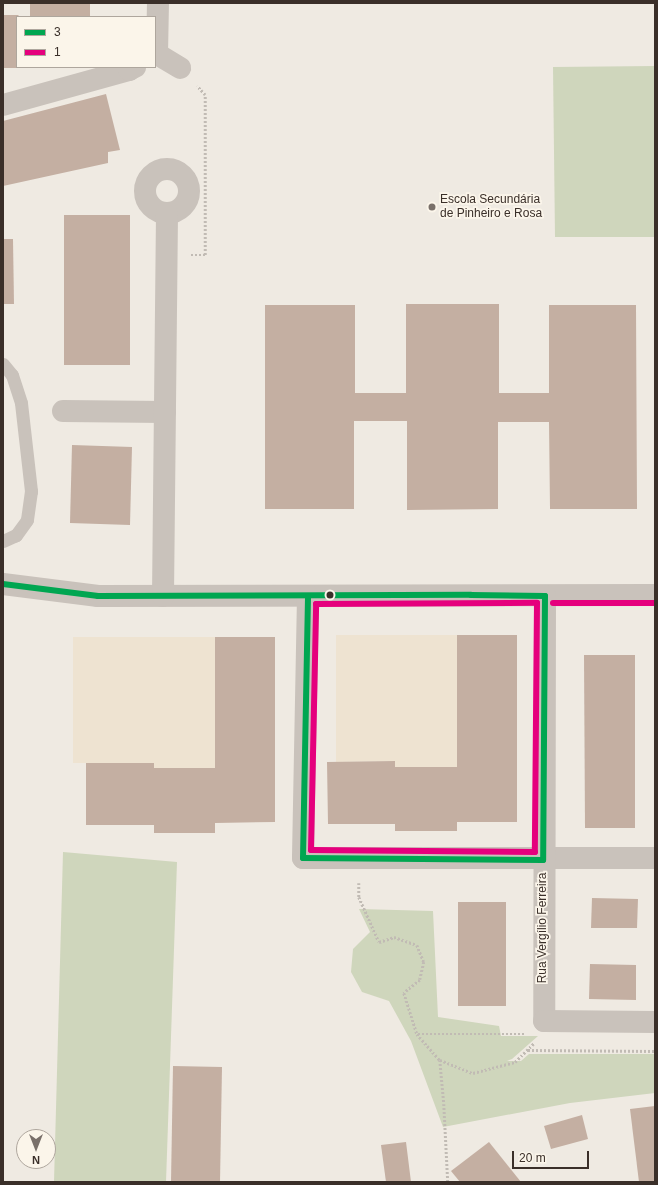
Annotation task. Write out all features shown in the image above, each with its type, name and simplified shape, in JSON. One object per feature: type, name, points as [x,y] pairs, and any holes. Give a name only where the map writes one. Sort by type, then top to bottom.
[{"type":"street","points":[[158,3],[156,55],[180,68]]},
{"type":"street","points":[[3,105],[133,68]]},
{"type":"street","points":[[164,596],[167,212]]},
{"type":"street","points":[[64,411],[165,412]]},
{"type":"street","points":[[3,584],[98,596],[655,595]]},
{"type":"street","points":[[308,596],[303,858],[543,860],[655,858]]},
{"type":"street","name":"Rua Vergílio Ferreira","points":[[544,1027],[543,860],[545,596]]},
{"type":"street","points":[[544,1027],[655,1022]]},
{"type":"lane","points":[[3,364],[12,375],[21,403],[31,491],[27,520],[16,535],[3,541]]},
{"type":"path","points":[[167,254],[205,255],[205,95],[180,68]]},
{"type":"path","points":[[358,858],[359,897],[378,942],[394,937],[417,945],[424,962],[420,980],[404,993],[417,1034],[440,1060],[473,1073],[515,1062],[528,1050],[544,1027]]},
{"type":"path","points":[[417,1034],[544,1027]]},
{"type":"path","points":[[528,1050],[655,1051]]},
{"type":"path","points":[[440,1060],[448,1182]]},
{"type":"green space","points":[[655,66],[655,237],[555,237],[553,67]]},
{"type":"green space","points":[[63,852],[177,862],[166,1182],[54,1182],[54,1169],[56,1169],[55,1129]]},
{"type":"green space","points":[[359,909],[433,911],[438,1017],[499,1026],[501,1036],[538,1036],[512,1059],[507,1061],[521,1061],[529,1054],[655,1054],[655,1093],[570,1103],[443,1127],[411,1041],[389,1001],[362,992],[351,972],[353,949],[370,932]]},
{"type":"shaded area","points":[[336,635],[457,635],[457,767],[395,767],[395,761],[336,762]]},
{"type":"shaded area","points":[[73,637],[215,637],[215,768],[154,768],[153,763],[73,763]]},
{"type":"building","points":[[30,3],[90,3],[90,16],[30,16]]},
{"type":"building","points":[[3,15],[19,15],[16,16],[16,68],[3,68]]},
{"type":"building","points":[[106,94],[120,150],[108,152],[108,163],[3,186],[3,121]]},
{"type":"building","points":[[64,215],[130,215],[130,365],[64,365]]},
{"type":"building","points":[[3,239],[13,239],[14,304],[3,304]]},
{"type":"building","points":[[406,304],[499,304],[499,393],[549,393],[549,305],[636,305],[637,509],[550,509],[549,422],[498,422],[498,509],[407,510],[407,421],[354,421],[354,509],[265,509],[265,305],[355,305],[355,393],[406,393]]},
{"type":"building","points":[[72,445],[132,447],[130,525],[70,523]]},
{"type":"building","points":[[457,635],[517,635],[517,822],[457,822],[457,831],[395,831],[395,824],[328,824],[327,762],[395,761],[395,767],[457,767]]},
{"type":"building","points":[[215,637],[275,637],[275,822],[215,823],[215,833],[154,833],[154,825],[86,825],[86,763],[154,763],[154,768],[215,768]]},
{"type":"building","points":[[584,655],[635,655],[635,828],[585,828]]},
{"type":"building","points":[[592,898],[638,899],[637,928],[591,928]]},
{"type":"building","points":[[458,902],[506,902],[506,1006],[458,1006]]},
{"type":"building","points":[[590,964],[636,965],[636,1000],[589,999]]},
{"type":"building","points":[[173,1066],[222,1067],[220,1182],[171,1182]]},
{"type":"building","points":[[655,1106],[655,1182],[639,1182],[630,1109]]},
{"type":"building","points":[[582,1115],[588,1139],[551,1149],[544,1126]]},
{"type":"building","points":[[406,1142],[411,1182],[386,1182],[381,1145]]},
{"type":"building","points":[[489,1142],[521,1182],[460,1182],[451,1171]]},
{"type":"transit line","name":"3","points":[[3,584],[98,596],[471,595],[545,596],[543,860],[303,858],[308,596]]},
{"type":"transit line","name":"1","points":[[537,603],[535,852],[311,850],[316,604],[537,603]]},
{"type":"transit line","name":"1","points":[[553,603],[655,603]]},
{"type":"place","name":"Escola Secundária de Pinheiro e Rosa","points":[[432,207]]}]
